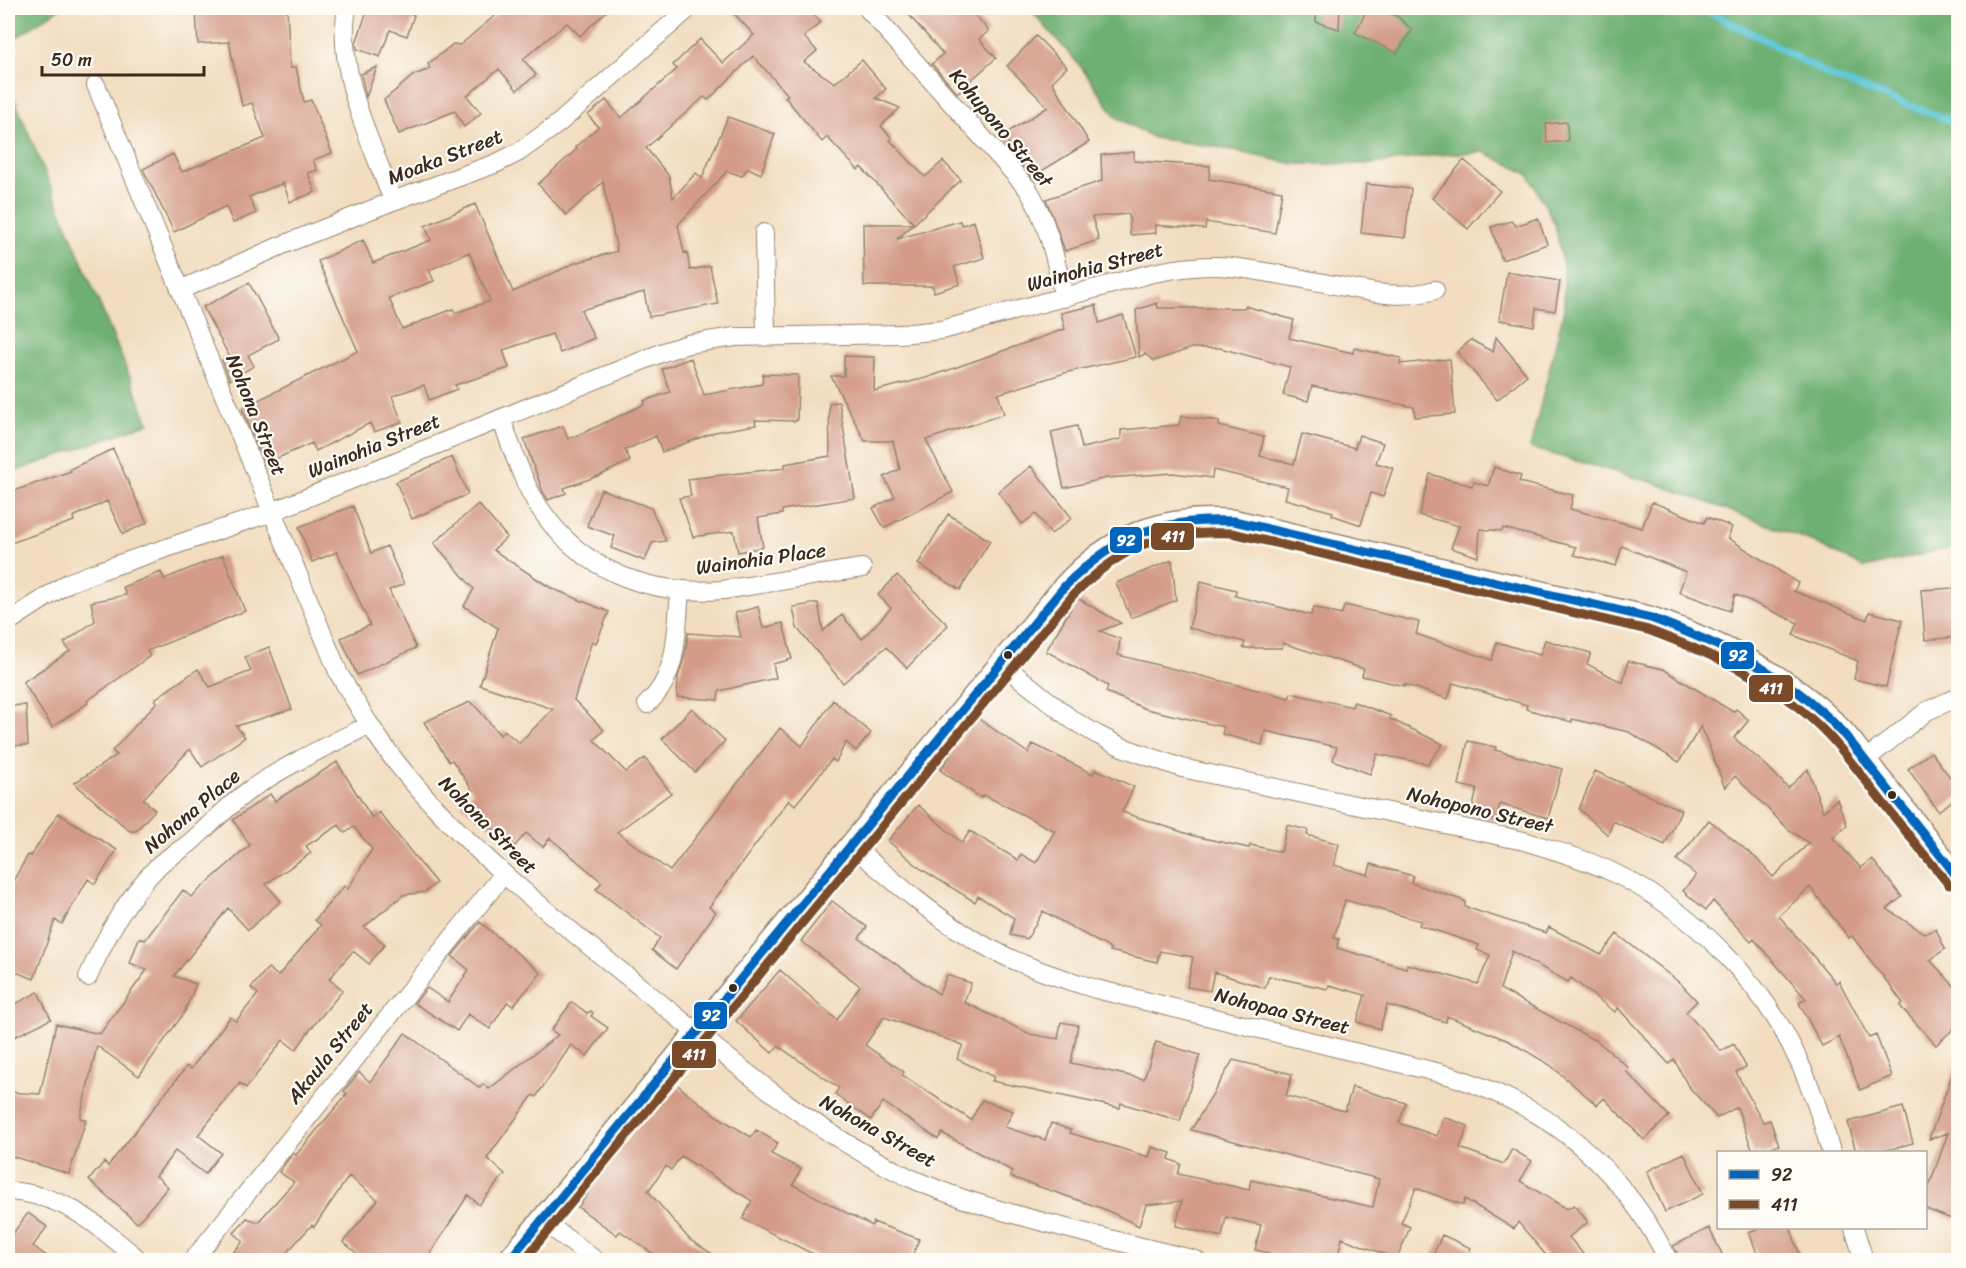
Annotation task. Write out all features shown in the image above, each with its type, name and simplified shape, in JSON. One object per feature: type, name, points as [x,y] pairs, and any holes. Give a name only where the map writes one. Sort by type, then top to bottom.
[{"type":"street","points":[[347,8],[344,36],[347,71],[393,201]]},
{"type":"street","name":"Moaka Street","points":[[180,290],[280,246],[497,163],[526,148],[559,123],[689,8]]},
{"type":"street","name":"Kohupono Street","points":[[867,8],[1028,189],[1051,238],[1064,298]]},
{"type":"street","name":"Nohona Street","points":[[96,85],[339,674],[369,725],[404,773],[502,875],[797,1112],[851,1147],[909,1177],[970,1202],[1196,1260]]},
{"type":"street","points":[[764,233],[766,337]]},
{"type":"street","name":"Wainohia Street","points":[[8,622],[68,583],[272,512],[688,344],[735,337],[900,334],[942,330],[1149,274],[1175,268],[1202,266],[1255,270],[1386,295],[1421,294],[1435,290]]},
{"type":"street","name":"Wainohia Place","points":[[501,419],[526,484],[537,503],[564,537],[598,564],[617,575],[659,588],[680,591],[723,591],[861,568]]},
{"type":"street","points":[[509,1260],[1078,571],[1112,546],[1141,532],[1171,523],[1192,519],[1234,520],[1651,618],[1694,633],[1734,652],[1773,675],[1809,701],[1842,731],[1959,878]]},
{"type":"street","points":[[647,704],[659,693],[670,671],[680,591]]},
{"type":"street","name":"Nohopono Street","points":[[1001,663],[1071,719],[1122,747],[1193,771],[1524,841],[1589,862],[1651,894],[1688,921],[1722,952],[1766,1005],[1801,1064],[1818,1107],[1831,1151]]},
{"type":"street","points":[[1864,760],[1927,711],[1959,696]]},
{"type":"street","name":"Nohona Place","points":[[88,977],[107,935],[134,894],[161,864],[250,790],[284,768],[369,725]]},
{"type":"street","name":"Nohopaa Street","points":[[851,845],[921,905],[962,933],[1004,956],[1049,975],[1108,992],[1448,1075],[1486,1088],[1522,1105],[1588,1152],[1616,1181],[1641,1213],[1668,1260]]},
{"type":"street","name":"Akaula Street","points":[[193,1260],[502,875]]},
{"type":"street","points":[[8,1191],[41,1196],[75,1209],[91,1219],[139,1260]]},
{"type":"street","points":[[542,1220],[595,1260]]},
{"type":"street","points":[[1855,1229],[1864,1260]]},
{"type":"green space","points":[[8,8],[60,8],[8,43]]},
{"type":"green space","points":[[1029,8],[1958,8],[1958,546],[1865,568],[1814,542],[1655,483],[1530,448],[1564,310],[1564,270],[1555,224],[1528,174],[1484,152],[1436,155],[1373,164],[1294,164],[1217,147],[1154,138],[1116,117],[1082,68]]},
{"type":"green space","points":[[8,84],[149,423],[8,474]]},
{"type":"building","points":[[216,8],[287,8],[290,68],[296,67],[304,102],[311,100],[332,153],[313,160],[317,170],[308,173],[315,192],[290,202],[283,183],[249,197],[256,213],[233,223],[226,206],[174,232],[143,169],[173,154],[182,172],[265,138],[252,103],[242,106],[229,42],[198,44],[196,12],[216,11]]},
{"type":"building","points":[[368,8],[391,8],[414,15],[407,36],[390,30],[380,57],[357,49],[356,43]]},
{"type":"building","points":[[504,8],[610,8],[580,36],[567,23],[523,59],[536,75],[517,90],[499,69],[467,96],[481,113],[464,127],[455,111],[399,134],[384,100],[414,75],[430,69],[428,64],[453,44],[460,45]]},
{"type":"building","points":[[729,8],[807,8],[821,22],[804,37],[817,51],[804,62],[835,83],[862,60],[886,89],[876,98],[900,108],[881,126],[892,138],[890,140],[925,177],[943,161],[961,180],[914,224],[861,167],[858,170],[827,137],[822,142],[785,97],[788,95],[753,56],[708,100],[704,97],[646,148],[669,176],[673,198],[696,173],[702,178],[728,117],[775,134],[761,174],[748,168],[742,176],[727,171],[678,225],[690,270],[710,266],[718,304],[649,317],[644,292],[581,310],[594,338],[560,353],[552,334],[503,350],[509,368],[455,385],[457,389],[429,400],[424,385],[392,396],[402,422],[374,432],[370,423],[316,451],[312,443],[264,464],[242,408],[358,351],[318,261],[363,240],[373,263],[431,240],[425,226],[475,204],[513,292],[575,263],[617,251],[603,182],[566,215],[538,184],[598,127],[588,115],[606,100],[621,118],[677,69],[673,65],[700,39],[723,63],[754,35]],"holes":[[[469,252],[490,301],[455,313],[453,309],[402,329],[389,298],[434,281],[429,270]]]},
{"type":"building","points":[[903,8],[969,8],[989,31],[979,39],[996,58],[957,93],[932,64],[943,54]]},
{"type":"building","points":[[1317,8],[1340,8],[1339,29],[1316,22]]},
{"type":"building","points":[[1368,8],[1379,8],[1398,17],[1412,30],[1397,53],[1355,33]]},
{"type":"building","points":[[1036,36],[1067,67],[1052,82],[1089,142],[1032,177],[1019,162],[1003,135],[1048,107],[1007,66]]},
{"type":"building","points":[[377,67],[366,97],[361,74]]},
{"type":"building","points":[[1567,122],[1568,141],[1547,143],[1546,124]]},
{"type":"building","points":[[1134,152],[1134,161],[1210,166],[1209,179],[1282,191],[1275,233],[1206,222],[1205,229],[1155,225],[1156,233],[1130,235],[1129,214],[1092,217],[1099,240],[1065,251],[1046,199],[1102,181],[1101,155]]},
{"type":"building","points":[[1464,160],[1500,191],[1468,229],[1432,198]]},
{"type":"building","points":[[1366,184],[1411,189],[1405,238],[1361,233]]},
{"type":"building","points":[[1538,218],[1547,244],[1502,260],[1491,227],[1511,221],[1516,226]]},
{"type":"building","points":[[960,221],[962,225],[974,221],[984,258],[954,267],[960,284],[934,292],[933,286],[864,286],[863,224],[914,224],[897,239]]},
{"type":"building","points":[[1507,272],[1560,281],[1555,311],[1536,308],[1534,326],[1499,320]]},
{"type":"building","points":[[249,283],[279,339],[248,355],[254,366],[230,380],[222,360],[229,356],[203,307]]},
{"type":"building","points":[[1157,303],[1158,308],[1244,308],[1245,306],[1294,320],[1289,338],[1353,353],[1354,348],[1401,358],[1400,364],[1450,359],[1455,414],[1415,417],[1414,407],[1312,386],[1308,401],[1283,395],[1290,367],[1220,348],[1192,348],[1154,361],[1145,354],[1139,357],[1136,310]]},
{"type":"building","points":[[1096,305],[1099,323],[1123,315],[1136,357],[1068,372],[998,394],[1004,414],[926,440],[953,492],[884,528],[873,508],[895,497],[884,477],[900,469],[893,441],[865,441],[831,376],[844,376],[844,356],[875,357],[874,391],[926,378],[1065,329],[1061,313]]},
{"type":"building","points":[[1496,337],[1527,375],[1497,400],[1457,352],[1471,340],[1493,352]]},
{"type":"building","points":[[691,358],[704,395],[762,384],[763,374],[798,375],[797,421],[755,420],[756,425],[715,432],[662,452],[656,436],[625,450],[630,461],[601,475],[564,488],[566,493],[548,500],[524,439],[563,426],[568,439],[645,404],[644,401],[670,392],[662,369]]},
{"type":"building","points":[[839,402],[855,498],[782,510],[782,514],[758,518],[763,547],[738,552],[734,531],[693,537],[679,498],[691,496],[688,479],[785,468],[785,464],[830,456],[829,403]]},
{"type":"building","points":[[1181,416],[1219,421],[1219,426],[1264,437],[1260,456],[1294,464],[1302,434],[1355,448],[1359,435],[1383,443],[1376,463],[1393,468],[1383,497],[1371,493],[1361,525],[1332,515],[1333,512],[1285,499],[1288,487],[1213,470],[1212,478],[1173,473],[1107,478],[1064,488],[1051,432],[1077,426],[1082,448],[1121,439],[1121,430],[1179,425]]},
{"type":"building","points":[[113,449],[147,523],[123,534],[107,501],[73,517],[74,521],[8,544],[8,493],[71,471],[70,469]]},
{"type":"building","points":[[452,457],[468,494],[412,519],[396,482]]},
{"type":"building","points":[[1031,466],[1072,518],[1051,534],[1036,514],[1022,524],[998,492]]},
{"type":"building","points":[[1494,467],[1521,476],[1519,482],[1573,495],[1570,509],[1642,528],[1652,502],[1704,523],[1707,517],[1732,527],[1728,538],[1798,583],[1794,591],[1867,620],[1869,612],[1902,620],[1886,687],[1854,679],[1858,661],[1793,635],[1798,623],[1735,594],[1730,611],[1679,592],[1686,572],[1622,546],[1616,566],[1574,555],[1576,547],[1503,528],[1502,531],[1480,529],[1478,557],[1451,548],[1459,526],[1419,515],[1430,474],[1472,486],[1474,482],[1488,486]]},
{"type":"building","points":[[601,489],[651,508],[666,541],[652,543],[645,561],[611,548],[615,536],[587,526]]},
{"type":"building","points":[[478,504],[507,537],[493,550],[551,588],[609,612],[596,643],[592,641],[574,700],[604,730],[594,740],[626,772],[645,758],[671,793],[617,832],[670,871],[780,728],[802,746],[833,700],[871,733],[856,751],[846,742],[836,762],[832,759],[795,805],[789,800],[709,907],[716,912],[676,969],[652,950],[660,938],[596,889],[602,882],[550,838],[543,847],[526,833],[515,846],[462,805],[473,791],[452,760],[449,762],[424,722],[470,702],[500,735],[504,730],[519,743],[553,709],[480,685],[498,628],[464,606],[474,589],[434,543]]},
{"type":"building","points":[[353,506],[371,553],[387,546],[404,584],[389,590],[416,648],[357,675],[341,638],[370,625],[337,552],[312,562],[299,527]]},
{"type":"building","points":[[948,514],[990,541],[960,590],[918,564]]},
{"type":"building","points":[[223,555],[245,611],[147,651],[150,656],[52,727],[23,682],[70,651],[64,643],[95,621],[91,602],[126,595],[123,587],[161,572],[164,579]]},
{"type":"building","points":[[1172,560],[1176,600],[1131,618],[1116,583]]},
{"type":"building","points":[[897,575],[948,625],[907,668],[886,647],[843,683],[797,628],[793,607],[818,603],[823,631],[842,615],[862,639],[891,608],[878,595]]},
{"type":"building","points":[[1201,581],[1236,590],[1235,596],[1311,615],[1314,607],[1341,615],[1345,605],[1419,622],[1416,634],[1492,660],[1497,642],[1540,655],[1545,640],[1591,653],[1587,664],[1623,683],[1628,661],[1663,669],[1733,712],[1736,709],[1749,720],[1734,738],[1768,767],[1788,788],[1808,769],[1823,812],[1837,799],[1847,825],[1833,838],[1861,868],[1872,859],[1902,897],[1887,909],[1925,934],[1936,929],[1945,949],[1930,960],[1959,991],[1959,1024],[1936,1045],[1900,1006],[1903,1003],[1852,936],[1849,938],[1810,887],[1779,916],[1836,983],[1839,981],[1869,1038],[1876,1035],[1892,1076],[1860,1090],[1839,1037],[1822,1046],[1799,1003],[1806,999],[1754,939],[1751,942],[1713,901],[1706,910],[1683,891],[1696,875],[1677,860],[1709,820],[1756,858],[1773,877],[1809,843],[1789,830],[1735,776],[1725,788],[1701,726],[1679,762],[1629,732],[1572,719],[1572,722],[1526,709],[1527,705],[1453,683],[1448,699],[1404,684],[1404,686],[1362,676],[1364,669],[1283,643],[1282,648],[1243,648],[1245,642],[1189,628]]},
{"type":"building","points":[[1954,588],[1958,637],[1925,640],[1921,590]]},
{"type":"building","points":[[1077,598],[1121,623],[1100,631],[1120,639],[1118,655],[1289,698],[1291,693],[1352,707],[1354,702],[1391,716],[1390,719],[1443,744],[1428,764],[1377,754],[1370,774],[1333,760],[1337,747],[1265,731],[1262,745],[1222,734],[1224,727],[1146,709],[1106,692],[1108,686],[1046,651]]},
{"type":"building","points":[[758,607],[763,628],[783,623],[792,659],[773,664],[776,678],[719,691],[718,700],[677,697],[678,677],[685,655],[688,633],[741,637],[735,613]]},
{"type":"building","points":[[269,647],[292,709],[236,726],[245,737],[202,767],[190,749],[143,799],[155,810],[136,831],[130,831],[74,783],[117,755],[112,751],[157,702],[155,699],[198,669],[210,687],[251,671],[245,657]]},
{"type":"building","points":[[26,705],[28,745],[8,746],[8,706]]},
{"type":"building","points":[[692,708],[725,741],[695,772],[662,739]]},
{"type":"building","points":[[976,717],[1028,753],[1033,744],[1093,774],[1096,769],[1134,787],[1122,812],[1194,836],[1249,848],[1250,845],[1281,852],[1287,825],[1308,830],[1307,835],[1339,844],[1334,865],[1368,875],[1371,864],[1413,876],[1411,883],[1465,901],[1465,907],[1546,933],[1549,927],[1601,955],[1617,934],[1681,984],[1697,1001],[1686,1012],[1721,1051],[1734,1044],[1746,1067],[1736,1072],[1763,1122],[1770,1120],[1779,1145],[1772,1147],[1774,1151],[1753,1151],[1737,1107],[1717,1118],[1688,1086],[1674,1059],[1669,1064],[1618,1008],[1615,1012],[1571,978],[1568,982],[1512,951],[1500,989],[1595,1039],[1629,1068],[1626,1071],[1669,1116],[1644,1140],[1604,1098],[1597,1105],[1550,1065],[1509,1041],[1447,1016],[1446,1022],[1387,1005],[1380,1029],[1357,1022],[1365,995],[1329,985],[1328,989],[1269,976],[1265,988],[1214,972],[1210,991],[1187,987],[1193,957],[1160,951],[1157,962],[1110,951],[1111,949],[1043,911],[1027,939],[1010,935],[1014,918],[978,896],[975,902],[921,869],[888,841],[918,805],[962,843],[970,831],[1018,860],[1021,854],[1036,863],[1055,831],[984,795],[981,798],[940,770]],"holes":[[[1345,900],[1421,921],[1419,925],[1479,945],[1477,950],[1490,955],[1478,984],[1407,964],[1406,968],[1337,948],[1339,939],[1334,938]]]},
{"type":"building","points":[[1468,741],[1496,747],[1495,750],[1562,769],[1548,818],[1500,804],[1496,821],[1471,815],[1477,789],[1459,785]]},
{"type":"building","points":[[1931,752],[1959,789],[1959,796],[1938,811],[1908,769]]},
{"type":"building","points":[[337,762],[372,818],[379,812],[436,883],[425,892],[403,895],[364,927],[385,944],[369,964],[353,951],[329,979],[343,990],[296,1050],[283,1040],[246,1088],[240,1083],[198,1135],[221,1153],[205,1174],[175,1151],[156,1176],[168,1187],[137,1223],[89,1180],[104,1162],[108,1166],[187,1066],[191,1069],[230,1017],[236,1021],[258,994],[251,988],[268,968],[278,976],[321,925],[315,920],[344,886],[348,889],[372,849],[354,827],[345,833],[339,825],[306,846],[311,853],[266,884],[281,901],[248,930],[228,908],[174,976],[196,984],[184,1013],[139,1076],[97,1046],[80,1118],[86,1120],[69,1174],[8,1155],[8,1092],[40,1094],[56,1024],[100,1034],[147,970],[130,963],[139,938],[145,940],[183,890],[191,897],[250,845],[233,820],[270,794],[275,801]]},
{"type":"building","points":[[1595,771],[1681,810],[1665,845],[1613,821],[1608,835],[1579,809]]},
{"type":"building","points":[[58,813],[117,850],[95,884],[88,879],[62,924],[55,920],[34,979],[8,969],[8,890],[28,855],[31,856]]},
{"type":"building","points":[[832,901],[867,927],[859,938],[939,994],[947,975],[971,983],[964,1002],[1030,1034],[1058,1039],[1061,1022],[1078,1025],[1071,1063],[1144,1079],[1156,1042],[1200,1055],[1180,1121],[1121,1103],[1120,1108],[992,1081],[994,1077],[957,1059],[963,1045],[884,1017],[865,1045],[904,1072],[902,1075],[971,1120],[982,1100],[1013,1111],[1005,1127],[1045,1140],[1051,1123],[1071,1130],[1070,1133],[1149,1157],[1152,1147],[1171,1153],[1169,1159],[1181,1164],[1178,1174],[1249,1190],[1251,1180],[1373,1207],[1379,1179],[1191,1130],[1233,1060],[1292,1074],[1286,1096],[1345,1111],[1352,1087],[1406,1103],[1399,1123],[1437,1136],[1444,1117],[1468,1126],[1460,1148],[1504,1164],[1512,1149],[1532,1161],[1520,1181],[1567,1209],[1574,1205],[1588,1222],[1569,1237],[1588,1260],[1550,1260],[1518,1222],[1514,1229],[1465,1199],[1463,1205],[1416,1188],[1401,1223],[1410,1227],[1397,1259],[1342,1238],[1337,1260],[1292,1260],[1292,1258],[1255,1250],[1261,1225],[1226,1217],[1222,1237],[1176,1226],[1182,1201],[1146,1205],[1139,1226],[1104,1209],[1011,1177],[1012,1171],[942,1133],[938,1139],[883,1102],[871,1120],[835,1094],[839,1088],[778,1046],[772,1053],[736,1021],[780,970],[837,1020],[860,986],[801,941]]},
{"type":"building","points":[[480,922],[541,973],[513,1006],[507,1002],[490,1029],[468,1014],[457,1031],[414,1003],[427,988],[448,1002],[469,970],[452,956]]},
{"type":"building","points":[[38,992],[51,1019],[8,1040],[8,1008]]},
{"type":"building","points":[[572,1002],[587,1013],[591,1011],[593,1013],[591,1016],[608,1028],[587,1056],[571,1045],[536,1097],[533,1095],[487,1158],[505,1174],[479,1205],[468,1195],[426,1260],[365,1260],[343,1242],[378,1200],[349,1176],[314,1227],[312,1225],[280,1260],[227,1260],[243,1241],[234,1233],[247,1218],[258,1222],[294,1182],[279,1172],[293,1153],[296,1155],[347,1094],[344,1091],[359,1072],[370,1082],[405,1033],[480,1088],[483,1084],[489,1089],[558,1035],[551,1030]]},
{"type":"building","points":[[1956,1064],[1959,1064],[1959,1208],[1954,1220],[1927,1209],[1927,1192],[1948,1133],[1929,1139]]},
{"type":"building","points":[[675,1083],[715,1115],[751,1137],[756,1130],[778,1143],[771,1154],[801,1169],[793,1185],[872,1226],[873,1222],[919,1239],[911,1260],[825,1260],[743,1219],[752,1201],[681,1156],[671,1170],[666,1166],[648,1191],[690,1240],[722,1260],[662,1260],[620,1231],[617,1235],[578,1207],[626,1140],[644,1118],[646,1120]]},
{"type":"building","points":[[1903,1107],[1913,1143],[1884,1151],[1856,1151],[1848,1122]]},
{"type":"building","points":[[1684,1153],[1703,1194],[1665,1212],[1647,1171]]},
{"type":"building","points":[[28,1213],[47,1227],[33,1246],[52,1260],[8,1260],[8,1240]]},
{"type":"building","points":[[1709,1228],[1725,1260],[1681,1260],[1673,1246]]},
{"type":"building","points":[[1757,1229],[1791,1229],[1802,1260],[1771,1260],[1769,1255],[1759,1259],[1749,1232]]},
{"type":"building","points":[[1442,1235],[1471,1248],[1465,1260],[1431,1260]]},
{"type":"waterway","points":[[1701,8],[1832,77],[1958,123]]},
{"type":"transit line","name":"92","points":[[509,1260],[1064,587],[1083,569],[1121,542],[1161,527],[1207,521],[1234,521],[1651,618],[1697,636],[1741,657],[1783,682],[1830,719],[1958,878]]},
{"type":"transit line","name":"411","points":[[524,1260],[1073,595],[1109,564],[1145,544],[1164,538],[1185,534],[1232,533],[1648,630],[1692,647],[1757,679],[1797,706],[1823,729],[1844,752],[1949,885]]}]
